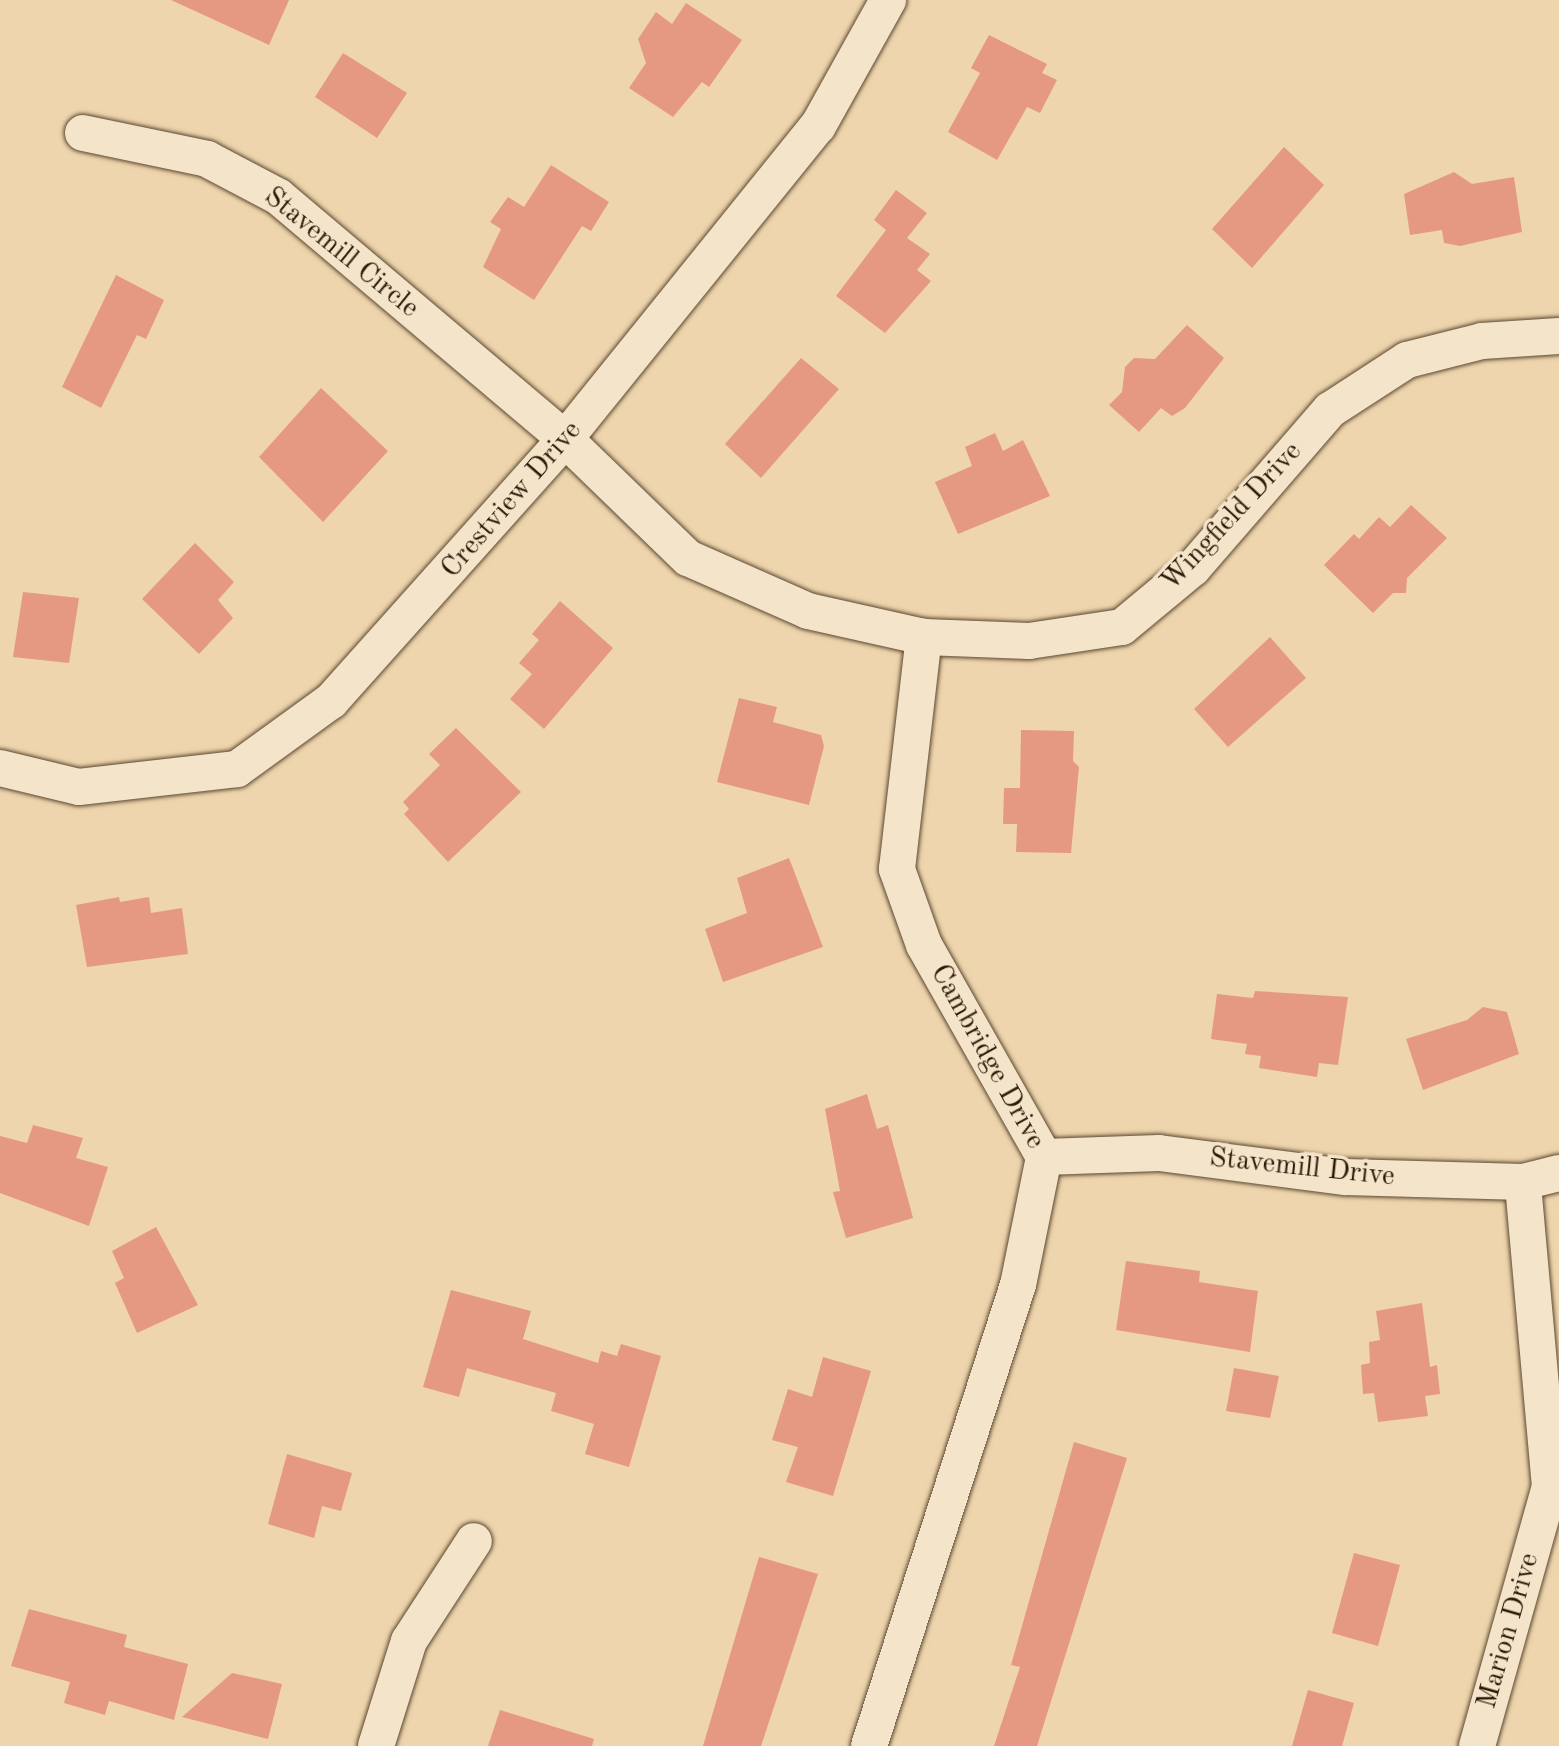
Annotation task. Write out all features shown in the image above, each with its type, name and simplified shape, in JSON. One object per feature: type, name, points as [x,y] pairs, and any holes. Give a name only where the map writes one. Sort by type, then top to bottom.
[{"type":"street","name":"Crestview Drive","points":[[0,768],[79,787],[237,769],[331,701],[565,439],[818,126],[888,0]]},
{"type":"street","name":"Stavemill Circle","points":[[83,133],[207,159],[279,197],[565,439]]},
{"type":"street","name":"Wingfield Drive","points":[[565,439],[688,558],[808,611],[924,637],[1029,641],[1122,627],[1193,568],[1330,410],[1407,360],[1482,341],[1559,336]]},
{"type":"street","name":"Cambridge Drive","points":[[869,1746],[1018,1285],[1044,1157],[924,945],[897,869],[924,637]]},
{"type":"street","name":"Stavemill Drive","points":[[1044,1157],[1159,1153],[1345,1177],[1523,1182],[1559,1173]]},
{"type":"street","name":"Marion Drive","points":[[1477,1746],[1550,1487],[1523,1182]]},
{"type":"street","points":[[376,1746],[409,1641],[474,1541]]},
{"type":"building","points":[[171,0],[289,0],[269,45]]},
{"type":"building","points":[[686,3],[742,40],[709,87],[702,82],[673,117],[629,88],[646,63],[638,39],[656,12],[672,24]]},
{"type":"building","points":[[989,35],[1047,64],[1042,73],[1057,80],[1040,113],[1027,107],[997,160],[948,132],[980,73],[971,68]]},
{"type":"building","points":[[343,53],[407,93],[377,138],[315,97]]},
{"type":"building","points":[[1284,147],[1324,185],[1252,268],[1212,229]]},
{"type":"building","points":[[551,165],[609,202],[591,231],[582,226],[534,300],[483,267],[501,229],[490,222],[508,197],[524,207]]},
{"type":"building","points":[[1454,172],[1472,184],[1514,177],[1522,232],[1460,246],[1444,243],[1442,230],[1410,235],[1404,194]]},
{"type":"building","points":[[896,190],[927,213],[907,238],[930,254],[917,270],[931,281],[885,333],[836,296],[886,230],[874,220]]},
{"type":"building","points":[[116,275],[164,300],[146,339],[137,335],[101,408],[62,387]]},
{"type":"building","points":[[1187,325],[1224,358],[1185,408],[1172,416],[1161,408],[1139,432],[1109,405],[1122,392],[1125,367],[1134,358],[1155,359]]},
{"type":"building","points":[[801,358],[839,389],[761,478],[725,444]]},
{"type":"building","points":[[321,388],[388,451],[323,522],[259,457]]},
{"type":"building","points":[[995,433],[1003,451],[1023,440],[1050,496],[958,534],[935,482],[972,466],[965,447]]},
{"type":"building","points":[[1411,505],[1447,538],[1407,578],[1406,593],[1393,593],[1373,613],[1324,565],[1354,534],[1359,539],[1379,517],[1390,527]]},
{"type":"building","points":[[195,543],[234,582],[218,600],[233,618],[199,654],[142,599]]},
{"type":"building","points":[[23,592],[79,598],[69,663],[13,657]]},
{"type":"building","points":[[560,601],[613,648],[544,729],[510,699],[532,674],[519,663],[539,640],[532,634]]},
{"type":"building","points":[[1270,637],[1306,678],[1228,747],[1194,709]]},
{"type":"building","points":[[739,698],[777,707],[773,722],[821,735],[824,746],[809,805],[717,782]]},
{"type":"building","points":[[456,728],[521,792],[448,862],[404,814],[409,809],[403,802],[440,765],[429,754]]},
{"type":"building","points":[[1021,730],[1074,731],[1073,761],[1079,767],[1071,853],[1016,852],[1017,824],[1003,824],[1004,788],[1020,788]]},
{"type":"building","points":[[789,858],[823,947],[723,982],[705,929],[747,913],[737,878]]},
{"type":"building","points":[[119,897],[120,902],[149,897],[151,913],[182,908],[188,954],[87,967],[76,905]]},
{"type":"building","points":[[1255,991],[1348,997],[1338,1065],[1319,1063],[1317,1077],[1259,1068],[1261,1056],[1245,1054],[1247,1044],[1211,1039],[1217,994],[1253,998]]},
{"type":"building","points":[[1483,1007],[1507,1012],[1519,1054],[1423,1090],[1406,1039],[1467,1020]]},
{"type":"building","points":[[867,1094],[877,1129],[888,1125],[913,1218],[846,1238],[833,1192],[840,1191],[825,1109]]},
{"type":"building","points":[[33,1125],[83,1138],[76,1158],[108,1167],[89,1226],[0,1193],[0,1136],[27,1143]]},
{"type":"building","points":[[156,1227],[198,1305],[137,1333],[115,1283],[124,1278],[112,1251]]},
{"type":"building","points":[[1126,1261],[1200,1271],[1199,1282],[1258,1291],[1250,1352],[1116,1330]]},
{"type":"building","points":[[451,1290],[531,1311],[523,1339],[598,1363],[601,1351],[617,1356],[621,1344],[661,1356],[629,1467],[585,1454],[594,1424],[551,1411],[556,1393],[467,1368],[459,1397],[423,1387]]},
{"type":"building","points":[[1422,1303],[1430,1367],[1437,1365],[1440,1394],[1425,1396],[1428,1416],[1378,1422],[1374,1393],[1363,1394],[1361,1365],[1370,1363],[1369,1342],[1380,1340],[1376,1311]]},
{"type":"building","points":[[823,1357],[871,1371],[833,1496],[786,1482],[798,1447],[772,1440],[788,1389],[812,1397]]},
{"type":"building","points":[[1234,1368],[1279,1376],[1270,1418],[1226,1411]]},
{"type":"building","points":[[1074,1442],[1127,1458],[1037,1746],[994,1746],[1020,1667],[1011,1665]]},
{"type":"building","points":[[287,1454],[352,1473],[341,1511],[322,1506],[314,1538],[268,1524]]},
{"type":"building","points":[[1354,1553],[1400,1565],[1378,1646],[1332,1633]]},
{"type":"building","points":[[759,1557],[818,1574],[761,1746],[703,1746]]},
{"type":"building","points":[[29,1609],[127,1635],[124,1647],[188,1664],[174,1720],[109,1701],[105,1715],[64,1703],[70,1682],[11,1666]]},
{"type":"building","points":[[232,1673],[282,1684],[268,1739],[182,1717]]},
{"type":"building","points":[[1308,1690],[1354,1703],[1342,1746],[1292,1746]]},
{"type":"building","points":[[500,1710],[594,1739],[592,1746],[488,1746]]}]
